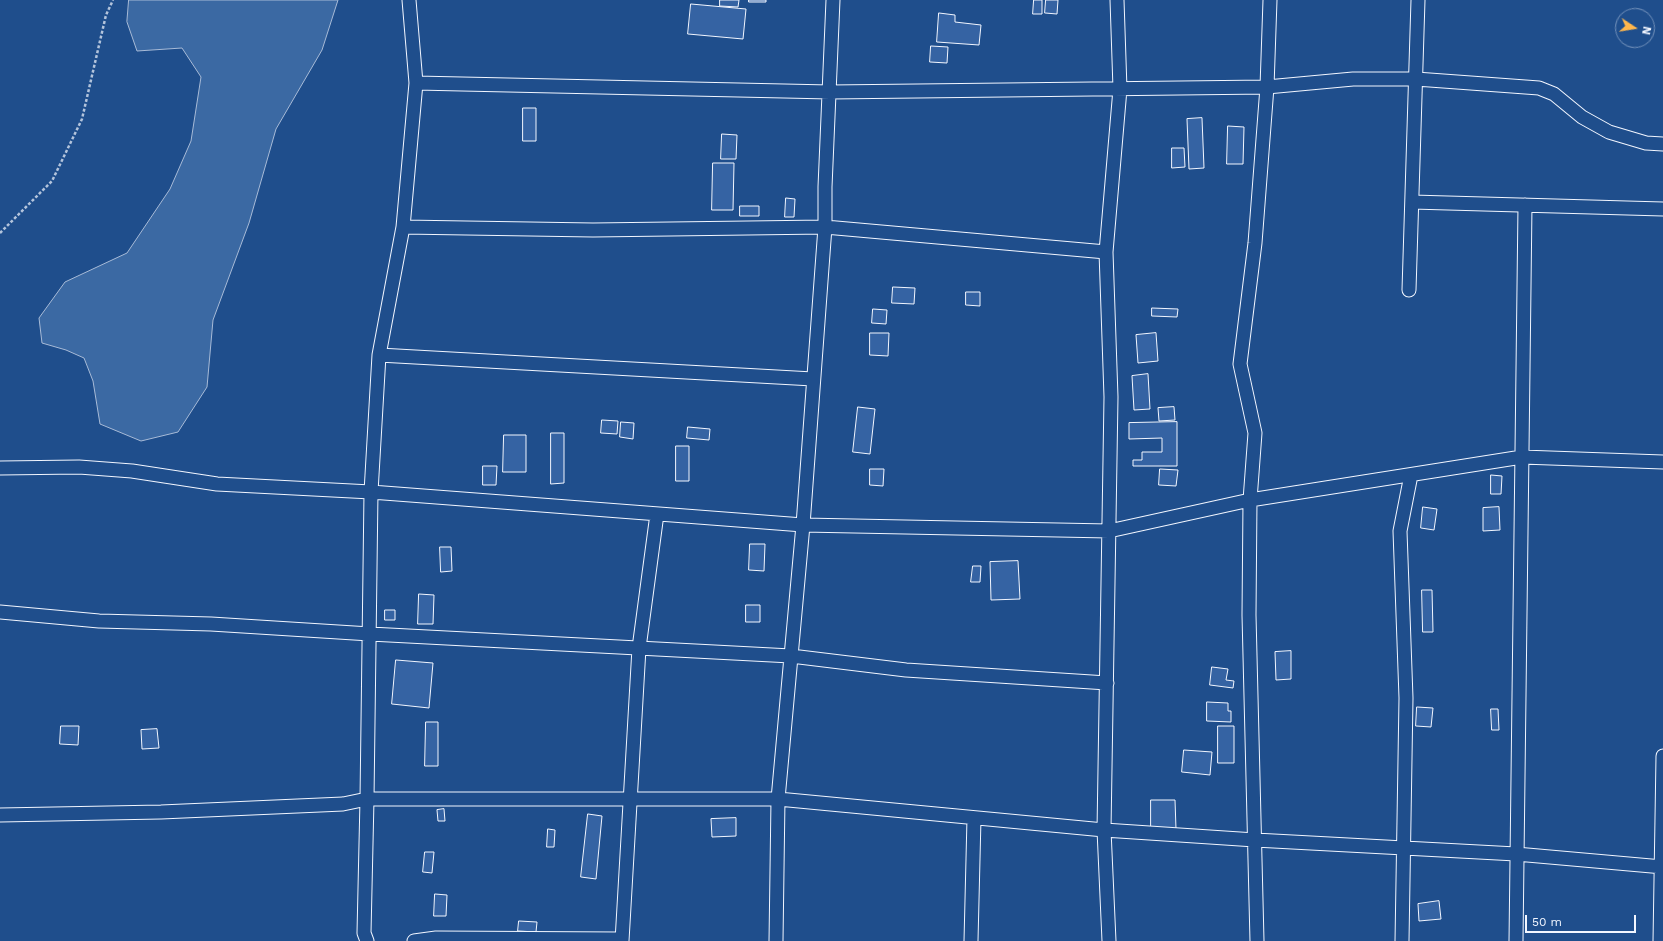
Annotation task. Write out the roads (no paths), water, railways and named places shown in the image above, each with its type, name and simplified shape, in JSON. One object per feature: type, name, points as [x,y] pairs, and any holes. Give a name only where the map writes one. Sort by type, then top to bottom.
[{"type":"street","points":[[367,941],[364,933],[368,800],[371,492],[380,355],[403,227],[416,83],[409,0]]},
{"type":"street","points":[[776,941],[778,799],[803,525],[824,227],[833,0]]},
{"type":"street","points":[[1109,941],[1104,830],[1111,397],[1106,252],[1120,90],[1117,0]]},
{"type":"street","points":[[1257,941],[1249,615],[1250,500],[1255,432],[1240,364],[1255,242],[1267,87],[1270,0]]},
{"type":"street","points":[[1410,290],[1418,0]]},
{"type":"street","points":[[416,83],[830,92],[1120,90],[1267,87],[1353,79],[1416,79],[1539,88],[1554,94],[1582,117],[1609,132],[1646,142],[1663,144]]},
{"type":"street","points":[[1412,202],[1663,209]]},
{"type":"street","points":[[1516,941],[1525,205]]},
{"type":"street","points":[[403,227],[593,230],[824,227],[1106,252]]},
{"type":"street","points":[[380,355],[813,379]]},
{"type":"street","points":[[0,468],[79,467],[132,471],[217,484],[371,492],[803,525],[1109,531],[1250,500],[1522,457],[1663,462]]},
{"type":"street","points":[[1402,941],[1406,698],[1400,530],[1411,474]]},
{"type":"street","points":[[414,941],[436,938],[622,940],[639,648],[657,514]]},
{"type":"street","points":[[0,612],[99,621],[210,624],[791,656],[906,670],[1107,682]]},
{"type":"street","points":[[1660,941],[1663,756]]},
{"type":"street","points":[[0,815],[169,812],[343,804],[368,800],[778,799],[1104,830],[1255,840],[1516,854],[1662,867]]},
{"type":"street","points":[[971,941],[974,818]]},
{"type":"water","points":[[129,0],[338,0],[322,50],[276,129],[249,223],[213,320],[207,387],[178,432],[141,441],[100,424],[93,381],[84,358],[66,350],[42,343],[39,318],[65,282],[127,253],[170,189],[191,141],[201,77],[182,48],[137,51],[127,22]]}]
